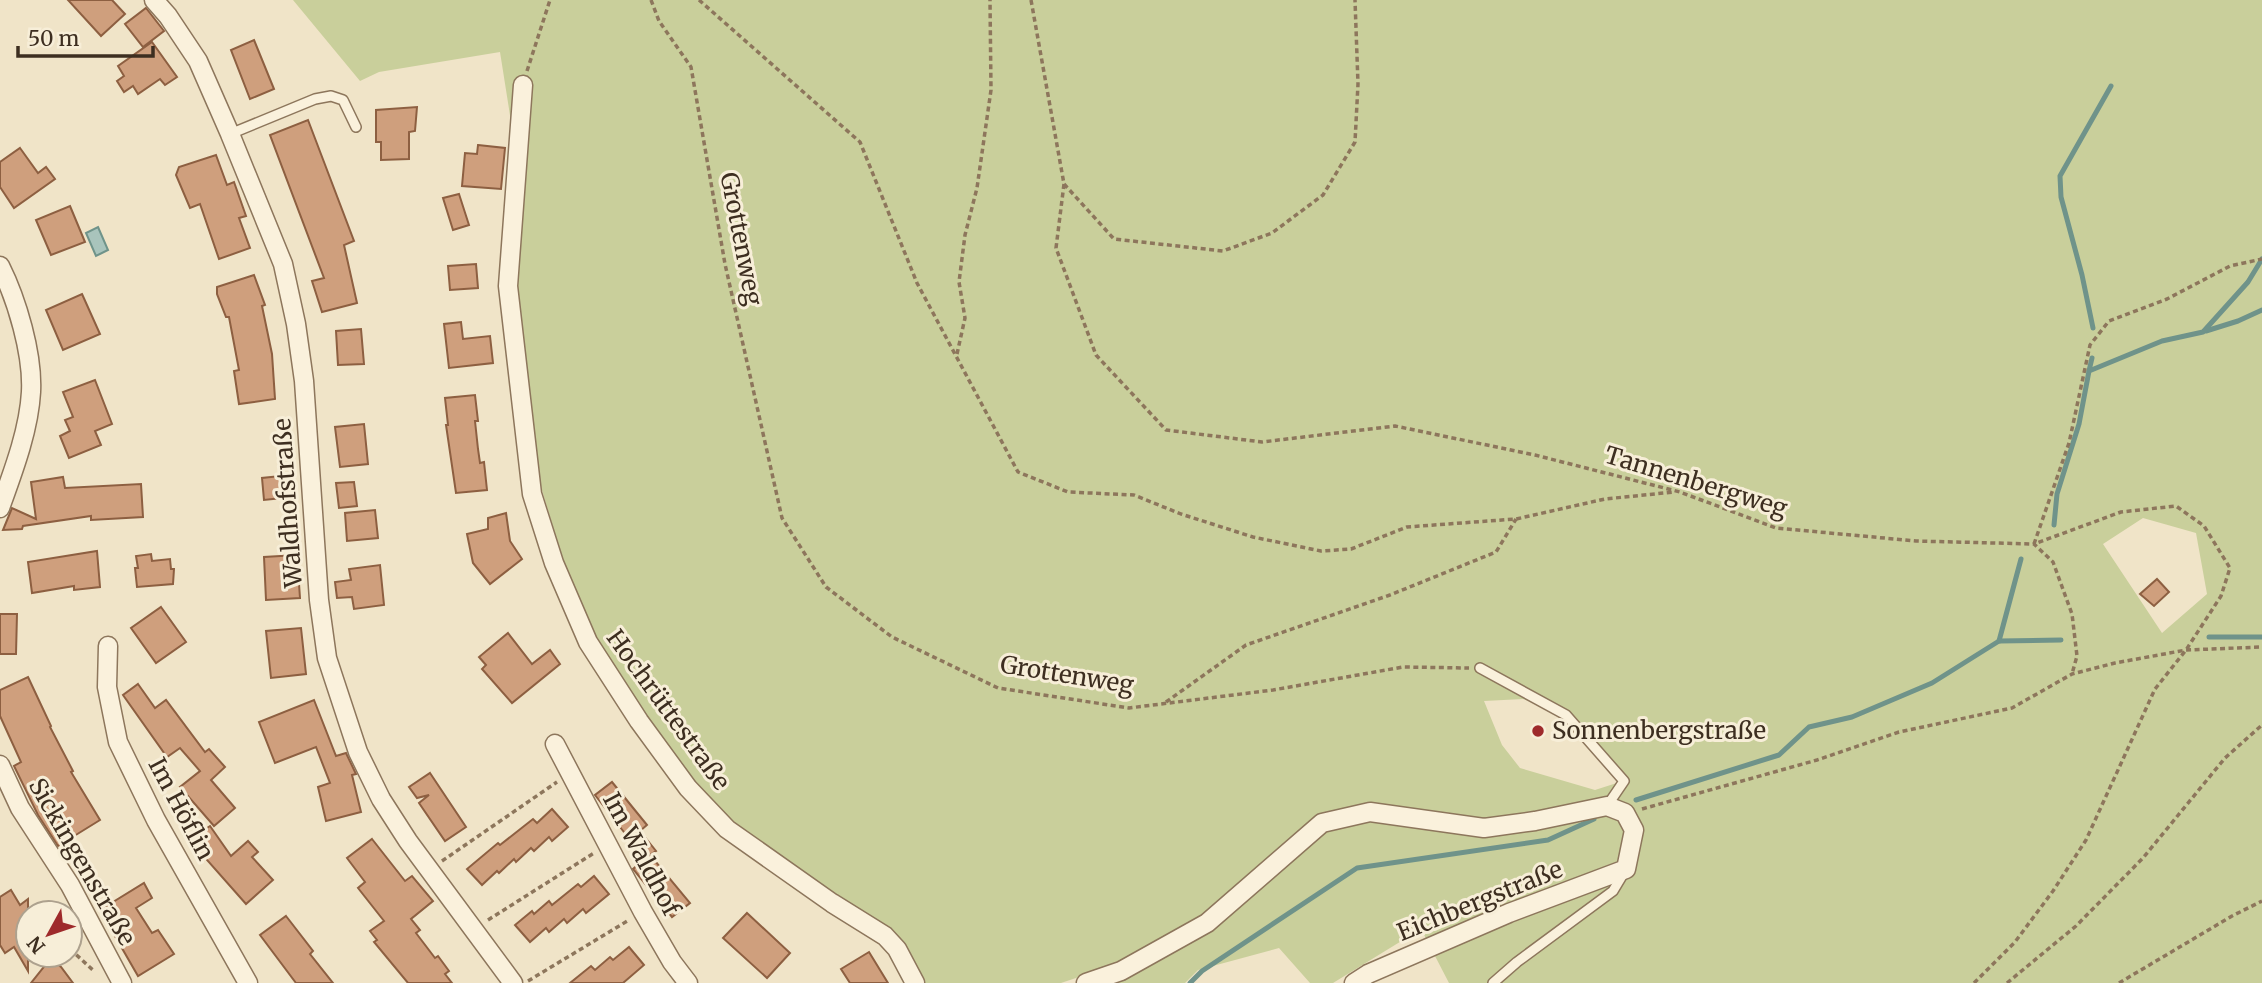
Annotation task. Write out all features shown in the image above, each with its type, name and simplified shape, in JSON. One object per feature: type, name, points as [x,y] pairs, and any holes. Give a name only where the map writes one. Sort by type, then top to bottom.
[{"type":"street","name":"Waldhofstraße","points":[[154,0],[198,61],[283,264],[296,324],[304,381],[319,600],[327,658],[358,752],[381,799],[429,870],[513,983]]},
{"type":"street","name":"Hochrüttestraße","points":[[523,85],[508,286],[532,494],[554,563],[588,642],[639,721],[688,788],[727,830],[832,903],[885,936],[897,949],[915,983]]},
{"type":"street","points":[[0,266],[25,335],[31,392],[20,455],[0,508]]},
{"type":"street","name":"Im Höflin","points":[[108,646],[107,687],[118,742],[156,820],[248,983]]},
{"type":"street","name":"Im Waldhof","points":[[555,744],[643,912],[672,962],[688,983]]},
{"type":"street","name":"Sickingenstraße","points":[[0,765],[20,808],[70,886],[122,983]]},
{"type":"street","points":[[1086,983],[1121,971],[1207,923],[1322,824],[1370,812],[1484,828],[1607,806],[1625,813],[1634,830],[1626,870]]},
{"type":"street","name":"Eichbergstraße","points":[[1354,983],[1367,974],[1509,912],[1626,870]]},
{"type":"lane","points":[[230,135],[315,99],[331,96],[343,100],[356,127]]},
{"type":"lane","points":[[1480,668],[1566,715],[1623,781],[1607,806]]},
{"type":"lane","points":[[1493,983],[1613,891],[1626,870]]},
{"type":"path","points":[[523,85],[550,0]]},
{"type":"path","name":"Grottenweg","points":[[651,0],[659,21],[691,67],[724,264],[782,518],[826,587],[892,637],[998,688],[1129,708],[1273,690],[1403,667],[1480,668]]},
{"type":"path","points":[[699,0],[860,142],[917,283],[1018,471],[1068,492],[1134,495],[1181,514],[1253,537],[1321,551],[1351,550],[1407,527],[1516,519],[1605,499],[1680,492]]},
{"type":"path","points":[[957,355],[965,318],[959,282],[965,235],[976,188],[991,90],[990,0]]},
{"type":"path","name":"Tannenbergweg","points":[[1031,0],[1063,184],[1056,248],[1096,355],[1166,430],[1262,442],[1395,426],[1535,455],[1680,492],[1776,528],[1916,541],[2034,544]]},
{"type":"path","points":[[1063,184],[1114,239],[1223,251],[1272,233],[1323,195],[1355,142],[1358,84],[1355,0]]},
{"type":"path","points":[[2034,544],[2069,443],[2090,345],[2109,321],[2168,299],[2230,266],[2262,259]]},
{"type":"path","points":[[1974,983],[2015,942],[2086,840],[2154,689],[2186,650],[2221,596],[2230,568],[2204,526],[2175,506],[2121,512],[2034,544]]},
{"type":"path","points":[[1163,704],[1245,645],[1390,595],[1496,552],[1516,519]]},
{"type":"path","points":[[2034,544],[2053,562],[2072,614],[2077,656],[2072,674]]},
{"type":"path","points":[[1625,813],[1817,760],[1899,732],[2012,708],[2072,674],[2186,650],[2262,647]]},
{"type":"path","points":[[2007,983],[2076,926],[2143,858],[2225,758],[2262,724]]},
{"type":"path","points":[[429,870],[570,773]]},
{"type":"path","points":[[473,929],[608,844]]},
{"type":"path","points":[[2119,983],[2262,901]]},
{"type":"path","points":[[524,983],[643,912]]},
{"type":"path","points":[[84,962],[96,973]]},
{"type":"green space","points":[[293,0],[2262,0],[2262,983],[1449,983],[1421,929],[1333,983],[1310,983],[1279,948],[1198,970],[1185,983],[1093,983],[1088,974],[1061,983],[925,983],[900,938],[792,870],[735,826],[699,792],[598,647],[573,594],[536,470],[511,278],[512,128],[500,52],[379,72],[360,81]],"holes":[[[2143,518],[2196,533],[2207,594],[2162,633],[2103,544]],[[1523,699],[1566,715],[1623,781],[1595,790],[1520,768],[1502,745],[1484,701]]]},
{"type":"water","points":[[98,227],[108,250],[96,256],[86,233]]},
{"type":"building","points":[[68,0],[112,0],[125,14],[101,36]]},
{"type":"building","points":[[146,8],[164,31],[143,47],[125,24]]},
{"type":"building","points":[[254,40],[274,89],[250,99],[231,50]]},
{"type":"building","points":[[152,42],[177,77],[165,85],[160,79],[138,94],[133,86],[124,92],[117,81],[124,76],[118,66]]},
{"type":"building","points":[[417,107],[415,131],[409,132],[409,159],[381,160],[381,142],[376,142],[376,110]]},
{"type":"building","points":[[308,120],[354,241],[344,245],[357,303],[322,312],[312,281],[324,278],[270,135]]},
{"type":"building","points":[[478,145],[505,148],[501,189],[462,186],[465,153],[477,154]]},
{"type":"building","points":[[20,148],[38,173],[46,167],[55,179],[14,208],[0,187],[0,162]]},
{"type":"building","points":[[216,155],[227,185],[234,182],[246,216],[239,218],[250,248],[219,259],[200,204],[190,208],[176,175],[179,167]]},
{"type":"building","points":[[459,194],[469,225],[453,230],[443,198]]},
{"type":"building","points":[[70,206],[85,242],[51,255],[36,220]]},
{"type":"building","points":[[476,264],[478,288],[450,290],[448,266]]},
{"type":"building","points":[[254,275],[265,305],[262,306],[272,354],[275,399],[239,404],[234,371],[239,370],[229,317],[226,317],[217,287]]},
{"type":"building","points":[[82,294],[100,334],[63,350],[46,310]]},
{"type":"building","points":[[461,322],[463,339],[490,336],[493,363],[449,368],[444,324]]},
{"type":"building","points":[[361,329],[364,364],[338,365],[336,331]]},
{"type":"building","points":[[95,380],[112,424],[95,431],[101,445],[69,458],[60,436],[70,431],[65,420],[73,417],[63,392]]},
{"type":"building","points":[[475,395],[478,449],[480,463],[484,462],[487,490],[456,493],[446,425],[445,398]]},
{"type":"building","points":[[364,424],[368,464],[340,467],[335,427]]},
{"type":"building","points":[[280,476],[282,498],[264,500],[262,478]]},
{"type":"building","points":[[63,477],[65,488],[141,484],[143,517],[91,520],[91,516],[3,530],[12,508],[36,519],[31,482]]},
{"type":"building","points":[[354,482],[357,506],[339,508],[336,483]]},
{"type":"building","points":[[375,510],[378,538],[347,541],[345,513]]},
{"type":"building","points":[[506,513],[510,541],[522,559],[490,584],[473,563],[467,534],[488,529],[488,518]]},
{"type":"building","points":[[97,551],[100,587],[74,590],[74,586],[32,593],[28,562]]},
{"type":"building","points":[[151,554],[152,561],[170,559],[171,569],[174,569],[173,584],[137,587],[136,556]]},
{"type":"building","points":[[297,555],[300,598],[266,600],[264,557]]},
{"type":"building","points":[[380,565],[384,605],[354,609],[352,597],[337,598],[335,582],[351,580],[349,569]]},
{"type":"building","points":[[2157,579],[2169,592],[2154,606],[2140,594]]},
{"type":"building","points":[[161,607],[186,642],[156,663],[131,628]]},
{"type":"building","points":[[0,614],[17,614],[16,654],[0,654]]},
{"type":"building","points":[[301,628],[306,674],[271,678],[266,631]]},
{"type":"building","points":[[508,633],[532,664],[550,650],[560,664],[512,703],[482,669],[486,665],[479,657]]},
{"type":"building","points":[[28,677],[73,771],[71,772],[100,820],[58,846],[38,815],[14,766],[21,762],[0,716],[0,690]]},
{"type":"building","points":[[138,684],[155,708],[166,700],[205,752],[209,749],[225,767],[211,780],[235,808],[214,826],[180,787],[200,771],[180,748],[167,757],[123,695]]},
{"type":"building","points":[[314,700],[336,756],[346,753],[356,774],[352,775],[361,812],[326,821],[318,787],[330,783],[316,747],[275,763],[259,722]]},
{"type":"building","points":[[430,773],[466,827],[445,841],[419,803],[429,795],[417,798],[409,787]]},
{"type":"building","points":[[612,782],[647,825],[640,831],[656,851],[650,855],[690,903],[672,917],[633,869],[645,859],[595,795]]},
{"type":"building","points":[[552,809],[568,827],[552,841],[549,837],[534,851],[531,848],[516,862],[514,859],[499,873],[497,871],[482,885],[467,869],[498,843],[500,845],[533,819],[537,823]]},
{"type":"building","points":[[210,826],[231,856],[248,841],[258,852],[252,857],[273,880],[246,904],[207,860],[192,838]]},
{"type":"building","points":[[372,839],[405,881],[412,876],[433,901],[411,919],[420,930],[416,933],[449,971],[445,974],[452,983],[408,983],[374,942],[377,940],[370,931],[384,921],[358,888],[365,882],[347,858]]},
{"type":"building","points":[[594,876],[609,894],[586,913],[583,909],[567,923],[564,919],[549,932],[546,928],[530,942],[515,925],[532,911],[534,914],[549,901],[552,905],[578,884],[581,887]]},
{"type":"building","points":[[144,883],[152,898],[136,908],[152,933],[158,930],[174,954],[138,976],[100,910]]},
{"type":"building","points":[[11,890],[16,899],[14,899],[14,947],[5,953],[0,945],[0,897]]},
{"type":"building","points":[[747,913],[790,953],[767,978],[723,938]]},
{"type":"building","points":[[286,916],[313,951],[310,954],[333,983],[296,983],[260,935]]},
{"type":"building","points":[[629,947],[644,965],[623,983],[570,983],[591,966],[595,970],[610,957],[613,960]]},
{"type":"building","points":[[869,952],[888,983],[850,983],[841,969]]},
{"type":"building","points":[[42,969],[62,969],[73,983],[31,983]]},
{"type":"waterway","points":[[2093,328],[2061,197],[2060,176],[2111,86]]},
{"type":"waterway","points":[[2054,525],[2057,494],[2079,424],[2089,371],[2162,341],[2203,332],[2248,282],[2262,259]]},
{"type":"waterway","points":[[2206,331],[2262,310]]},
{"type":"waterway","points":[[2089,371],[2092,358]]},
{"type":"waterway","points":[[1999,641],[2021,559]]},
{"type":"waterway","points":[[2209,637],[2262,637]]},
{"type":"waterway","points":[[1636,800],[1779,755],[1809,727],[1852,717],[1932,683],[1999,641],[2061,640]]},
{"type":"waterway","points":[[1190,983],[1202,971],[1357,868],[1548,840],[1594,819]]},
{"type":"place","name":"Sonnenbergstraße","points":[[1538,731]]}]
